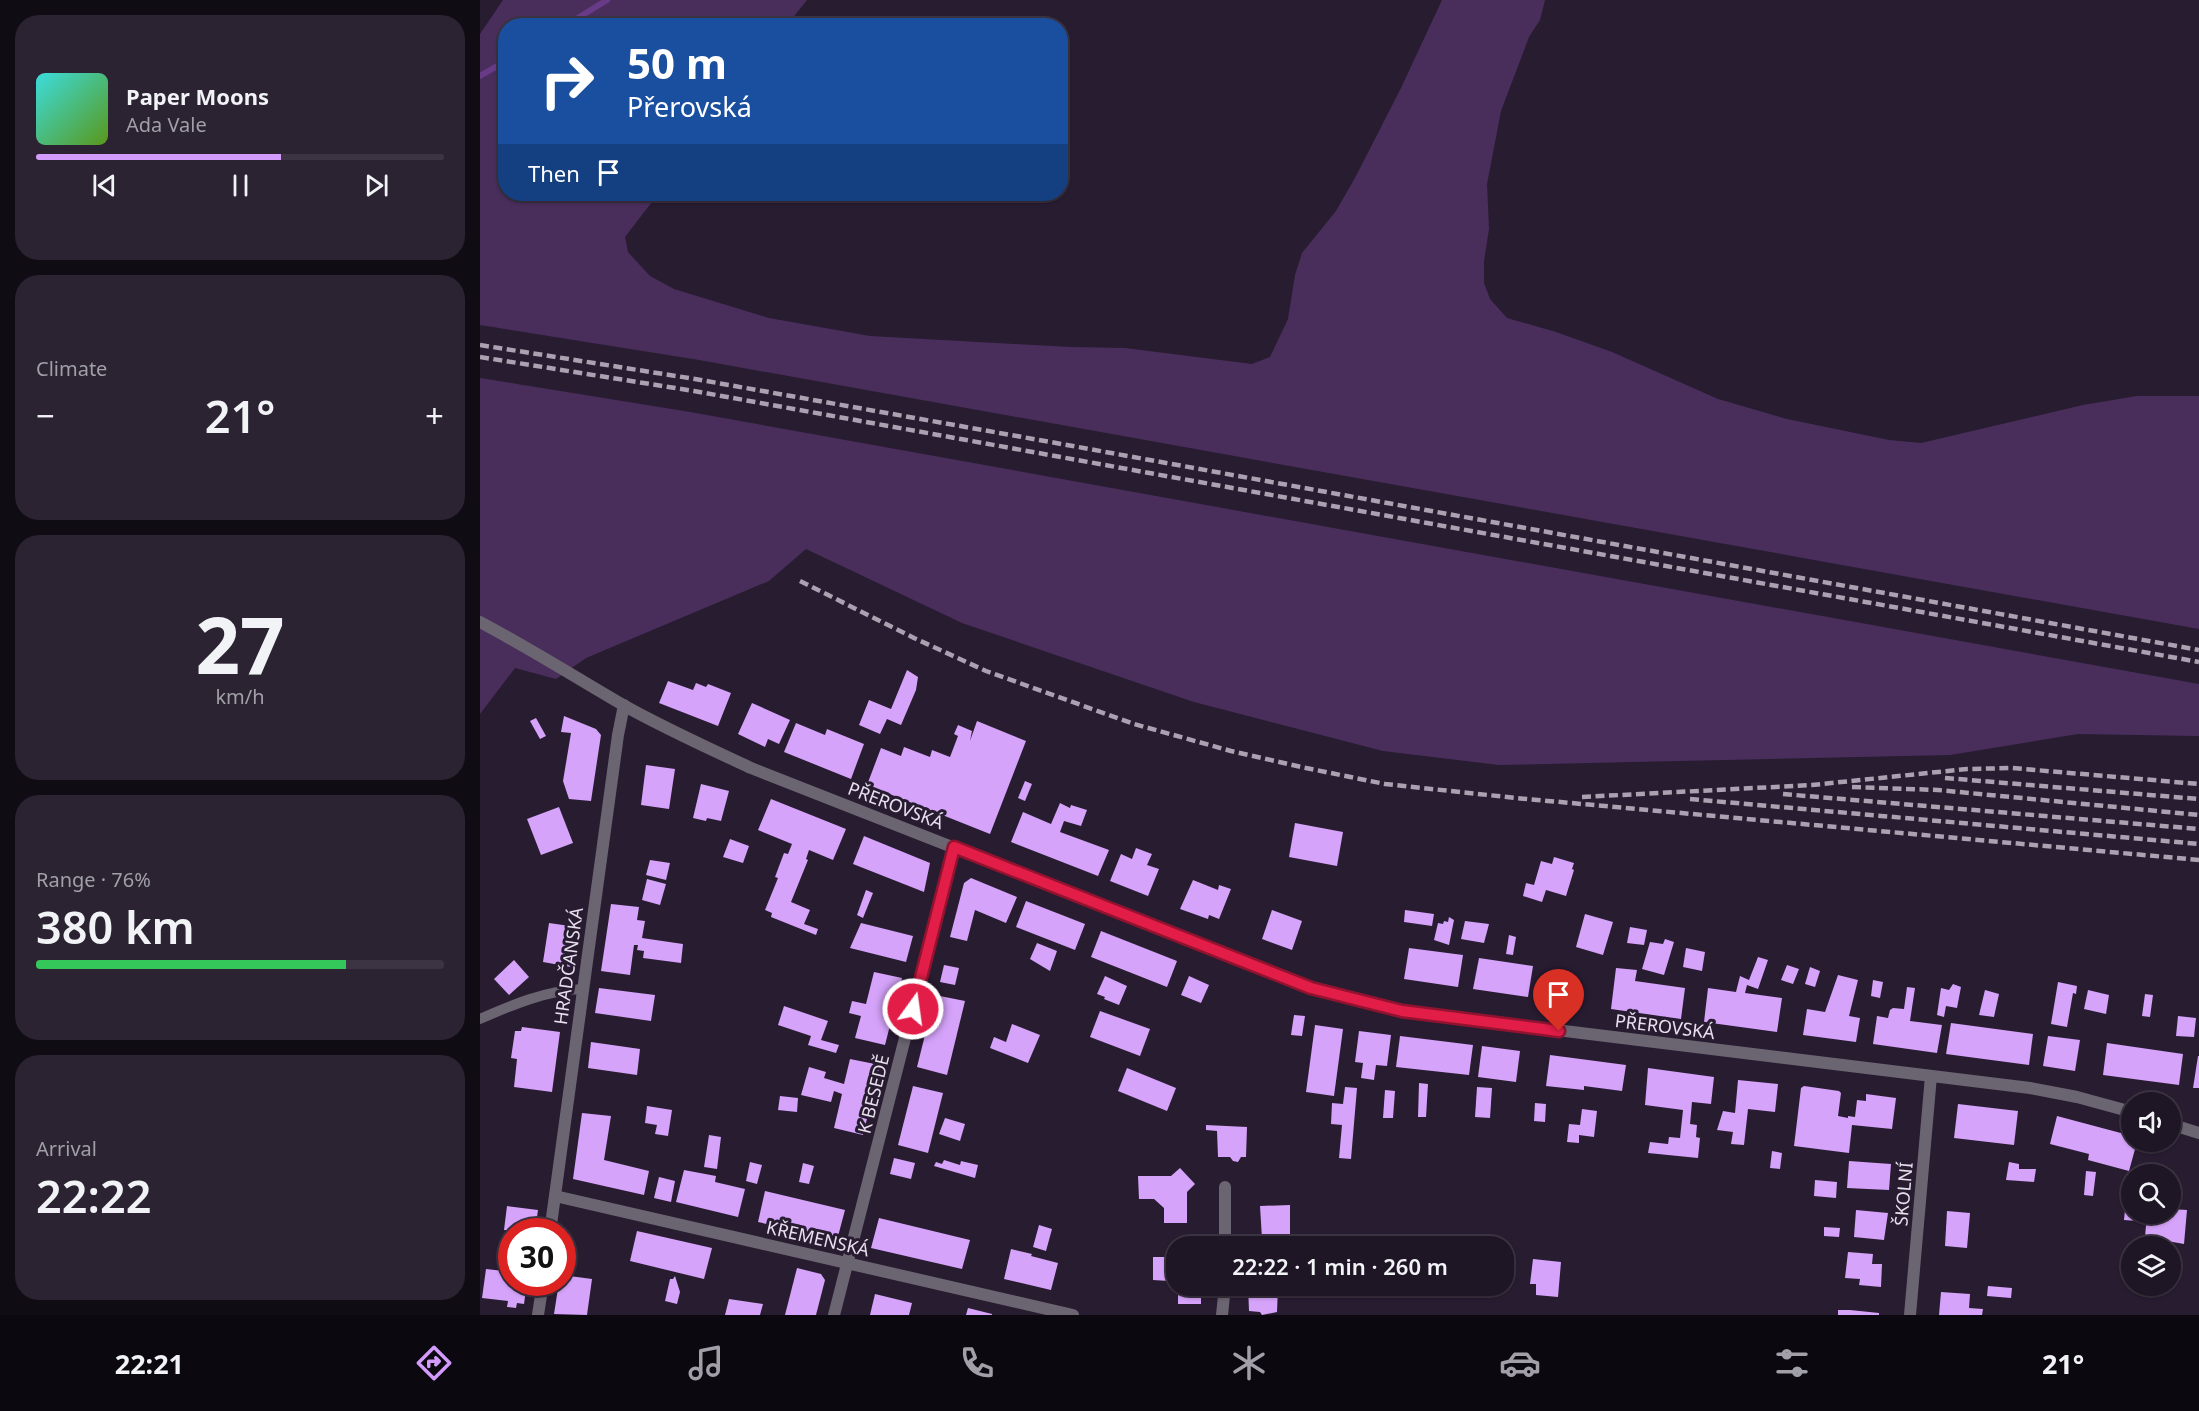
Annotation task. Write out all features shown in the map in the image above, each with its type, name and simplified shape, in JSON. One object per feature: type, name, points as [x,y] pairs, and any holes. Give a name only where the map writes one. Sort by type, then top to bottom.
[{"type":"street","name":"PŘEROVSKÁ","points":[[480,622],[533,650],[624,705],[692,741],[751,768],[1311,988],[1368,1004],[1443,1017],[2057,1092],[2121,1109]]},
{"type":"street","name":"HRADČANSKÁ","points":[[552,1218],[624,705]]},
{"type":"street","name":"K BESEDĚ","points":[[834,1315],[954,847]]},
{"type":"street","name":"ŠKOLNÍ","points":[[1910,1315],[1931,1076]]},
{"type":"street","points":[[2181,1127],[2199,1133]]},
{"type":"street","points":[[1225,1187],[1225,1236]]},
{"type":"street","name":"KŘEMENSKÁ","points":[[555,1196],[1073,1315]]},
{"type":"street","points":[[538,1315],[541,1296]]},
{"type":"street","points":[[1222,1315],[1224,1296]]},
{"type":"lane","points":[[480,1019],[560,991],[583,989]]},
{"type":"shaded area","points":[[503,0],[807,0],[793,18],[498,18],[498,201],[653,201],[625,237],[628,252],[650,276],[674,289],[769,318],[870,336],[1125,348],[1252,364],[1270,357],[1288,319],[1295,275],[1302,253],[1336,211],[1356,176],[1442,0],[1545,0],[1540,20],[1529,37],[1501,111],[1487,184],[1489,229],[1484,261],[1484,283],[1490,299],[1507,318],[1612,352],[1718,399],[1787,419],[1889,440],[1921,443],[2083,405],[2137,396],[2199,396],[2199,629],[699,360],[480,325],[480,34]]},
{"type":"shaded area","points":[[480,378],[690,412],[2199,684],[2199,736],[2078,734],[1950,755],[1499,765],[1383,751],[1194,702],[962,623],[806,549],[769,581],[586,658],[556,679],[515,668],[480,714]]},
{"type":"building","points":[[907,670],[918,677],[916,690],[901,725],[887,719],[880,734],[859,725],[869,700],[891,709]]},
{"type":"building","points":[[668,681],[693,690],[696,683],[706,687],[708,684],[731,693],[718,726],[659,703]]},
{"type":"building","points":[[752,703],[790,720],[779,744],[768,739],[765,747],[738,734]]},
{"type":"building","points":[[564,716],[596,729],[601,735],[591,801],[569,799],[563,781],[571,733],[561,732]]},
{"type":"building","points":[[536,718],[546,736],[540,739],[530,721]]},
{"type":"building","points":[[977,721],[1026,741],[990,834],[867,785],[881,748],[901,756],[904,747],[930,757],[932,750],[950,757],[958,736],[954,734],[958,725],[972,731],[970,741]]},
{"type":"building","points":[[796,723],[825,735],[827,729],[864,744],[851,779],[784,752]]},
{"type":"building","points":[[646,765],[675,769],[669,809],[641,805]]},
{"type":"building","points":[[1025,781],[1032,784],[1025,801],[1018,798]]},
{"type":"building","points":[[701,784],[729,791],[721,821],[693,818]]},
{"type":"building","points":[[771,799],[846,829],[833,860],[809,850],[806,859],[808,860],[791,902],[810,910],[804,924],[818,929],[816,935],[771,917],[772,913],[765,910],[778,878],[775,877],[784,853],[788,854],[792,844],[758,830]]},
{"type":"building","points":[[1060,803],[1070,808],[1071,805],[1087,810],[1081,826],[1064,821],[1060,832],[1109,850],[1098,876],[1011,842],[1023,812],[1051,824]]},
{"type":"building","points":[[559,807],[573,843],[541,855],[527,819]]},
{"type":"building","points":[[1295,823],[1343,832],[1337,866],[1289,857]]},
{"type":"building","points":[[864,836],[930,863],[924,892],[853,864]]},
{"type":"building","points":[[730,839],[749,846],[743,863],[723,857]]},
{"type":"building","points":[[1136,848],[1152,854],[1147,865],[1159,869],[1148,896],[1110,881],[1121,854],[1132,859]]},
{"type":"building","points":[[1554,857],[1574,863],[1566,896],[1546,890],[1542,902],[1523,896],[1526,883],[1534,885],[1541,861],[1552,864]]},
{"type":"building","points":[[650,860],[670,863],[666,880],[646,875]]},
{"type":"building","points":[[971,878],[1017,897],[1006,923],[975,910],[967,941],[950,937],[964,883]]},
{"type":"building","points":[[647,879],[666,884],[660,905],[642,900]]},
{"type":"building","points":[[1193,880],[1218,890],[1219,885],[1231,889],[1219,919],[1209,915],[1208,919],[1180,909]]},
{"type":"building","points":[[866,890],[873,893],[863,918],[857,915]]},
{"type":"building","points":[[1026,901],[1085,924],[1075,950],[1016,927]]},
{"type":"building","points":[[611,904],[639,907],[637,920],[645,921],[642,938],[683,944],[681,963],[643,958],[644,951],[637,950],[638,945],[634,945],[630,975],[601,971]]},
{"type":"building","points":[[1272,910],[1302,921],[1292,950],[1262,939]]},
{"type":"building","points":[[1405,910],[1434,914],[1432,926],[1404,922]]},
{"type":"building","points":[[1585,914],[1613,922],[1603,955],[1576,947]]},
{"type":"building","points":[[1449,917],[1454,920],[1449,945],[1434,940],[1438,923],[1448,922]]},
{"type":"building","points":[[1465,921],[1489,924],[1484,943],[1461,939]]},
{"type":"building","points":[[549,923],[577,927],[571,967],[543,962]]},
{"type":"building","points":[[861,923],[913,936],[906,962],[850,948]]},
{"type":"building","points":[[1630,927],[1647,930],[1644,945],[1627,943]]},
{"type":"building","points":[[1101,931],[1177,961],[1167,987],[1091,957]]},
{"type":"building","points":[[1509,935],[1516,937],[1513,955],[1506,954]]},
{"type":"building","points":[[1665,939],[1674,942],[1664,975],[1642,969],[1650,942],[1663,944]]},
{"type":"building","points":[[1037,943],[1057,951],[1050,971],[1030,959]]},
{"type":"building","points":[[1409,948],[1463,955],[1458,987],[1404,979]]},
{"type":"building","points":[[1686,948],[1705,952],[1702,971],[1683,967]]},
{"type":"building","points":[[1758,957],[1768,960],[1758,989],[1747,985],[1745,993],[1782,998],[1777,1032],[1704,1022],[1708,988],[1736,992],[1740,976],[1749,980]]},
{"type":"building","points":[[1479,958],[1533,966],[1528,997],[1473,989]]},
{"type":"building","points":[[514,960],[529,977],[509,995],[494,979]]},
{"type":"building","points":[[944,965],[959,968],[955,985],[940,982]]},
{"type":"building","points":[[1787,965],[1799,969],[1793,984],[1781,980]]},
{"type":"building","points":[[1810,967],[1820,971],[1815,987],[1805,984]]},
{"type":"building","points":[[1616,968],[1637,970],[1635,981],[1685,988],[1681,1019],[1611,1009]]},
{"type":"building","points":[[874,972],[902,978],[885,1045],[855,1038],[861,1016],[849,1013],[852,1001],[866,1004]]},
{"type":"building","points":[[1838,975],[1858,980],[1849,1016],[1860,1018],[1856,1042],[1803,1035],[1807,1009],[1825,1012]]},
{"type":"building","points":[[1105,976],[1127,986],[1119,1005],[1097,994]]},
{"type":"building","points":[[1189,976],[1209,985],[1201,1003],[1181,995]]},
{"type":"building","points":[[1873,980],[1883,982],[1880,998],[1871,996]]},
{"type":"building","points":[[2058,982],[2077,986],[2076,994],[2073,993],[2067,1027],[2051,1024]]},
{"type":"building","points":[[1953,984],[1961,987],[1957,1008],[1946,1006],[1944,1017],[1937,1015],[1941,988],[1949,990]]},
{"type":"building","points":[[1907,987],[1915,988],[1910,1021],[1942,1025],[1937,1053],[1873,1044],[1877,1016],[1888,1018],[1893,1008],[1904,1009]]},
{"type":"building","points":[[599,988],[655,995],[651,1021],[595,1013]]},
{"type":"building","points":[[1985,990],[1999,994],[1994,1017],[1979,1015]]},
{"type":"building","points":[[2088,990],[2109,995],[2106,1014],[2084,1009]]},
{"type":"building","points":[[2145,994],[2153,995],[2150,1017],[2142,1016]]},
{"type":"building","points":[[935,995],[965,1001],[947,1075],[917,1067]]},
{"type":"building","points":[[784,1006],[828,1021],[821,1040],[839,1045],[836,1053],[808,1045],[811,1036],[778,1025]]},
{"type":"building","points":[[1100,1011],[1150,1029],[1140,1056],[1090,1037]]},
{"type":"building","points":[[1294,1015],[1305,1016],[1302,1036],[1291,1035]]},
{"type":"building","points":[[2178,1016],[2196,1018],[2194,1037],[2176,1036]]},
{"type":"building","points":[[1951,1023],[2033,1034],[2029,1065],[1946,1054]]},
{"type":"building","points":[[1012,1024],[1040,1035],[1028,1063],[990,1048],[994,1037],[1006,1042]]},
{"type":"building","points":[[1315,1025],[1343,1029],[1334,1096],[1306,1092]]},
{"type":"building","points":[[522,1027],[560,1032],[552,1092],[514,1087],[517,1059],[511,1058],[515,1031],[521,1031]]},
{"type":"building","points":[[1359,1031],[1391,1035],[1387,1066],[1376,1065],[1374,1080],[1361,1078],[1363,1063],[1355,1062]]},
{"type":"building","points":[[1400,1036],[1473,1045],[1469,1075],[1396,1067]]},
{"type":"building","points":[[2048,1036],[2080,1040],[2075,1071],[2043,1066]]},
{"type":"building","points":[[591,1042],[640,1049],[637,1075],[588,1068]]},
{"type":"building","points":[[2107,1043],[2183,1054],[2179,1085],[2103,1075]]},
{"type":"building","points":[[1482,1046],[1520,1051],[1516,1082],[1478,1077]]},
{"type":"building","points":[[1550,1055],[1626,1065],[1622,1091],[1584,1086],[1584,1090],[1546,1086]]},
{"type":"building","points":[[2198,1056],[2199,1088],[2193,1088]]},
{"type":"building","points":[[850,1059],[880,1065],[863,1135],[834,1128],[842,1094],[834,1091],[831,1102],[801,1095],[809,1067],[826,1072],[824,1078],[844,1084]]},
{"type":"building","points":[[1127,1068],[1176,1088],[1167,1111],[1118,1091]]},
{"type":"building","points":[[1648,1068],[1714,1077],[1711,1104],[1692,1102],[1690,1124],[1697,1125],[1696,1137],[1700,1138],[1698,1158],[1648,1153],[1650,1142],[1668,1144],[1669,1137],[1680,1138],[1683,1110],[1645,1105]]},
{"type":"building","points":[[1738,1080],[1778,1084],[1775,1112],[1748,1109],[1744,1145],[1731,1144],[1733,1132],[1717,1130],[1723,1111],[1735,1113]]},
{"type":"building","points":[[1419,1083],[1428,1084],[1426,1117],[1418,1117]]},
{"type":"building","points":[[913,1086],[943,1093],[928,1153],[898,1145]]},
{"type":"building","points":[[1804,1086],[1839,1091],[1841,1093],[1838,1116],[1848,1118],[1848,1116],[1855,1117],[1857,1100],[1866,1101],[1866,1094],[1896,1098],[1892,1129],[1852,1125],[1849,1153],[1794,1146],[1801,1088]]},
{"type":"building","points":[[1345,1087],[1357,1088],[1351,1159],[1339,1158],[1342,1125],[1331,1124],[1332,1103],[1343,1104]]},
{"type":"building","points":[[1477,1087],[1492,1088],[1490,1118],[1475,1117]]},
{"type":"building","points":[[1385,1090],[1395,1091],[1393,1118],[1383,1118]]},
{"type":"building","points":[[780,1096],[798,1098],[797,1112],[778,1110]]},
{"type":"building","points":[[1535,1103],[1546,1104],[1545,1122],[1534,1121]]},
{"type":"building","points":[[1958,1104],[2018,1111],[2014,1145],[1954,1138]]},
{"type":"building","points":[[647,1106],[672,1110],[668,1136],[655,1134],[657,1125],[645,1123]]},
{"type":"building","points":[[1582,1109],[1597,1111],[1594,1137],[1579,1135],[1579,1143],[1567,1142],[1569,1124],[1580,1125]]},
{"type":"building","points":[[582,1113],[611,1116],[604,1160],[649,1171],[644,1195],[573,1179]]},
{"type":"building","points":[[2057,1116],[2121,1133],[2121,1152],[2134,1152],[2131,1164],[2121,1164],[2121,1169],[2088,1160],[2089,1154],[2050,1144]]},
{"type":"building","points":[[945,1118],[965,1124],[960,1141],[939,1134]]},
{"type":"building","points":[[1206,1125],[1247,1127],[1246,1157],[1241,1157],[1238,1162],[1233,1161],[1230,1157],[1218,1157],[1217,1131],[1206,1130]]},
{"type":"building","points":[[709,1135],[721,1137],[717,1169],[704,1167]]},
{"type":"building","points":[[1772,1151],[1782,1153],[1780,1169],[1770,1168]]},
{"type":"building","points":[[894,1158],[915,1163],[911,1179],[890,1174]]},
{"type":"building","points":[[944,1160],[960,1165],[961,1161],[978,1165],[975,1178],[934,1166],[936,1162],[942,1164]]},
{"type":"building","points":[[1849,1161],[1891,1164],[1889,1190],[1847,1188]]},
{"type":"building","points":[[750,1162],[762,1165],[757,1184],[746,1181]]},
{"type":"building","points":[[2009,1162],[2019,1164],[2019,1169],[2036,1169],[2034,1182],[2006,1180]]},
{"type":"building","points":[[803,1163],[814,1166],[809,1184],[799,1182]]},
{"type":"building","points":[[1180,1168],[1195,1184],[1187,1192],[1187,1223],[1164,1223],[1164,1208],[1154,1199],[1139,1199],[1138,1176],[1171,1176]]},
{"type":"building","points":[[684,1170],[716,1176],[715,1182],[745,1189],[738,1217],[676,1202]]},
{"type":"building","points":[[2086,1171],[2096,1172],[2093,1196],[2084,1195]]},
{"type":"building","points":[[659,1177],[675,1181],[671,1202],[654,1198]]},
{"type":"building","points":[[1815,1180],[1837,1182],[1836,1198],[1814,1196]]},
{"type":"building","points":[[765,1191],[845,1210],[837,1240],[758,1222]]},
{"type":"building","points":[[1290,1205],[1290,1236],[1262,1236],[1260,1206]]},
{"type":"building","points":[[507,1206],[538,1210],[537,1218],[506,1218]]},
{"type":"building","points":[[1856,1210],[1888,1213],[1884,1240],[1854,1237]]},
{"type":"building","points":[[2181,1210],[2187,1210],[2184,1244],[2181,1243],[2181,1236],[2145,1236],[2146,1224],[2181,1224]]},
{"type":"building","points":[[1947,1211],[1970,1213],[1967,1248],[1945,1246]]},
{"type":"building","points":[[879,1218],[970,1240],[962,1269],[871,1248]]},
{"type":"building","points":[[1039,1225],[1052,1229],[1046,1251],[1033,1247]]},
{"type":"building","points":[[1824,1227],[1840,1228],[1839,1237],[1824,1236]]},
{"type":"building","points":[[637,1231],[712,1248],[704,1279],[630,1261]]},
{"type":"building","points":[[1011,1249],[1058,1263],[1051,1290],[1004,1279]]},
{"type":"building","points":[[1848,1252],[1873,1254],[1872,1264],[1882,1264],[1881,1287],[1859,1285],[1860,1279],[1845,1278]]},
{"type":"building","points":[[1153,1257],[1166,1257],[1166,1281],[1153,1280]]},
{"type":"building","points":[[1533,1259],[1561,1262],[1558,1297],[1536,1295],[1536,1284],[1530,1284]]},
{"type":"building","points":[[797,1268],[821,1274],[825,1280],[816,1315],[785,1315]]},
{"type":"building","points":[[486,1269],[498,1270],[498,1296],[525,1296],[524,1304],[517,1303],[516,1308],[507,1307],[508,1301],[482,1298]]},
{"type":"building","points":[[675,1276],[680,1292],[677,1304],[665,1301],[670,1279]]},
{"type":"building","points":[[576,1277],[592,1279],[587,1315],[554,1314],[557,1296],[576,1296]]},
{"type":"building","points":[[1988,1286],[2012,1288],[2011,1298],[1987,1296]]},
{"type":"building","points":[[1941,1292],[1970,1294],[1969,1308],[1983,1309],[1982,1315],[1939,1315]]},
{"type":"building","points":[[875,1294],[912,1303],[909,1315],[870,1315]]},
{"type":"building","points":[[1178,1296],[1201,1296],[1201,1304],[1178,1304]]},
{"type":"building","points":[[1248,1296],[1278,1296],[1277,1312],[1262,1315],[1260,1312],[1249,1311]]},
{"type":"building","points":[[729,1299],[763,1304],[760,1315],[725,1315]]},
{"type":"building","points":[[968,1308],[992,1314],[992,1315],[966,1315]]},
{"type":"building","points":[[1838,1310],[1879,1313],[1879,1315],[1838,1315]]},
{"type":"waterway","points":[[578,18],[607,0]]},
{"type":"waterway","points":[[480,76],[498,66]]},
{"type":"railway","points":[[480,345],[695,379],[1056,443],[2199,650]]},
{"type":"railway","points":[[480,357],[694,391],[2199,662]]},
{"type":"railway","points":[[800,581],[986,671],[1134,724],[1231,751],[1385,784],[2199,860]]},
{"type":"railway","points":[[1582,797],[1812,785],[1967,769],[2012,768],[2199,784]]},
{"type":"railway","points":[[1945,778],[2199,799]]},
{"type":"railway","points":[[1852,787],[1938,790],[2199,815]]},
{"type":"railway","points":[[1783,794],[2199,829]]},
{"type":"railway","points":[[1690,799],[2199,844]]},
{"type":"route","points":[[913,1009],[954,847],[1269,973],[1342,998],[1402,1011],[1559,1031]]}]
